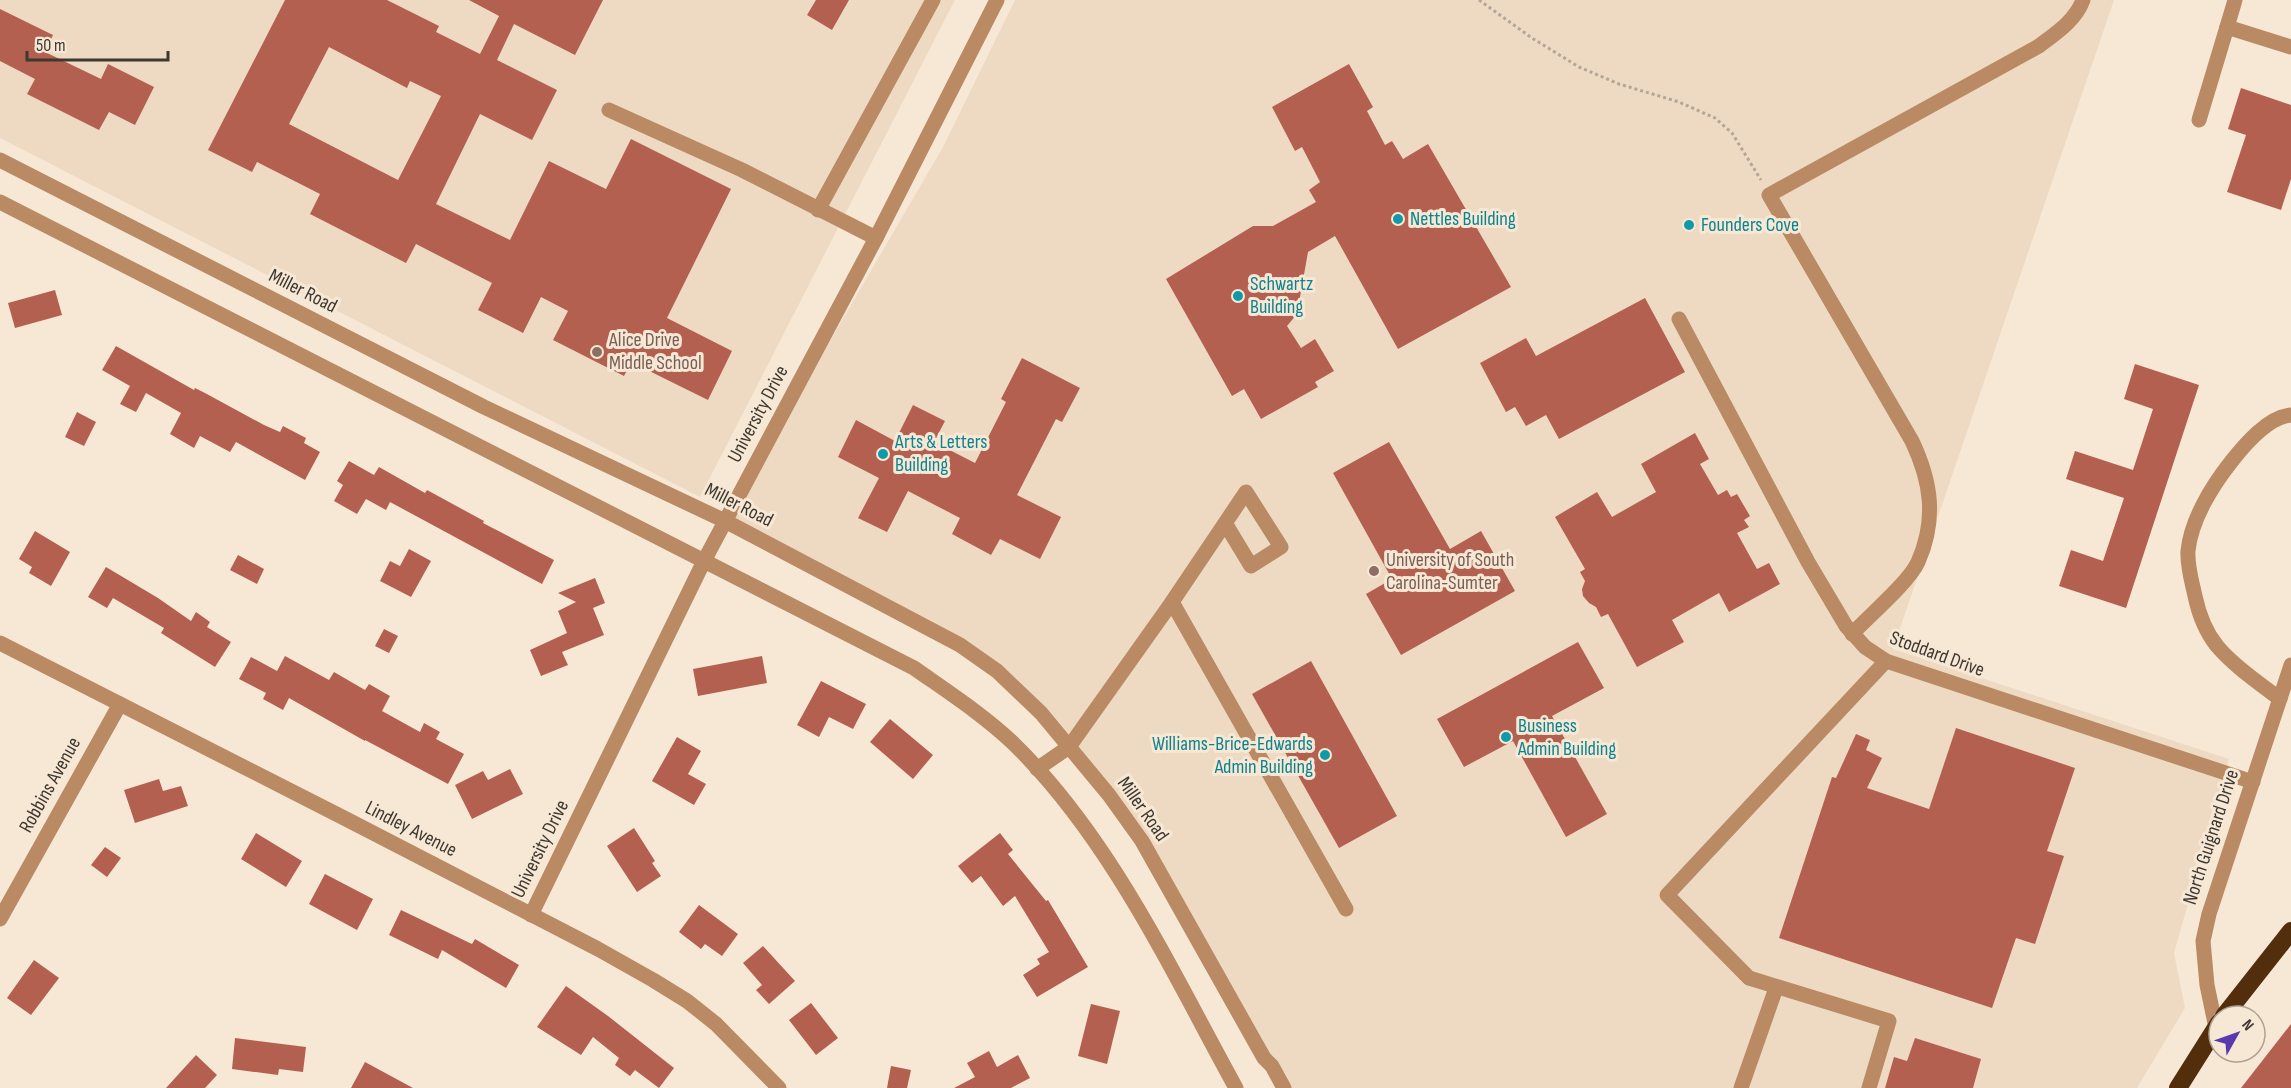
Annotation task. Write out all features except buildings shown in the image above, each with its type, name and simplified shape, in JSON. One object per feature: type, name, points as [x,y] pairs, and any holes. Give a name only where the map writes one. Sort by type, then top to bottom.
[{"type":"highway","points":[[2232,1004],[2291,931]]},
{"type":"highway","points":[[2178,1088],[2207,1042]]},
{"type":"street","points":[[818,210],[933,0]]},
{"type":"street","name":"University Drive","points":[[531,915],[704,561],[876,238],[997,0]]},
{"type":"street","points":[[1852,634],[1892,594],[1917,563],[1926,535],[1930,499],[1924,466],[1769,195],[2039,45],[2065,27],[2079,11],[2083,0]]},
{"type":"street","points":[[2199,120],[2235,0]]},
{"type":"street","points":[[2227,27],[2291,47]]},
{"type":"street","points":[[609,110],[742,170],[876,238]]},
{"type":"street","name":"Miller Road","points":[[0,160],[484,407],[725,521],[960,645],[998,672],[1041,713],[1142,840],[1264,1058],[1272,1066],[1284,1088]]},
{"type":"street","points":[[0,202],[914,668],[986,719],[1037,769],[1100,848],[1134,905],[1229,1086]]},
{"type":"street","name":"Stoddard Drive","points":[[1678,319],[1808,562],[1846,626],[1864,647],[1886,661],[2253,782]]},
{"type":"street","points":[[2280,699],[2217,646],[2200,618],[2191,580],[2188,551],[2199,511],[2222,473],[2242,447],[2261,429],[2291,415]]},
{"type":"street","points":[[1037,769],[1069,747],[1172,602],[1225,523],[1246,492],[1281,547],[1251,566],[1225,523]]},
{"type":"street","points":[[1172,602],[1346,909]]},
{"type":"street","name":"Lindley Avenue","points":[[0,643],[598,949],[687,1001],[716,1024],[779,1088]]},
{"type":"street","points":[[1869,1088],[1888,1021],[1749,978],[1667,895],[1886,661]]},
{"type":"street","name":"North Guignard Drive","points":[[2214,1004],[2207,985],[2203,940],[2209,914],[2291,665]]},
{"type":"street","name":"Robbins Avenue","points":[[0,919],[120,704]]},
{"type":"street","points":[[1741,1088],[1776,988]]},
{"type":"path","points":[[1479,0],[1579,67],[1619,84],[1679,102],[1714,118],[1732,133],[1769,195]]},
{"type":"shaded area","name":"Alice Drive Middle School","points":[[0,0],[955,0],[700,497],[0,138]]},
{"type":"shaded area","name":"University of South Carolina-Sumter","points":[[1015,0],[2114,0],[1893,649],[2229,759],[2174,953],[2185,1008],[2137,1088],[1286,1088],[1158,861],[983,656],[931,621],[725,521],[943,147]]},
{"type":"place","name":"Nettles Building","points":[[1398,219]]},
{"type":"place","name":"Founders Cove","points":[[1689,225]]},
{"type":"place","name":"Schwartz Building","points":[[1238,296]]},
{"type":"place","name":"Alice Drive Middle School","points":[[597,352]]},
{"type":"place","name":"Arts & Letters Building","points":[[883,454]]},
{"type":"place","name":"University of South Carolina-Sumter","points":[[1374,571]]},
{"type":"place","name":"Business Admin Building","points":[[1506,737]]},
{"type":"place","name":"Williams-Brice-Edwards Admin Building","points":[[1325,755]]}]
